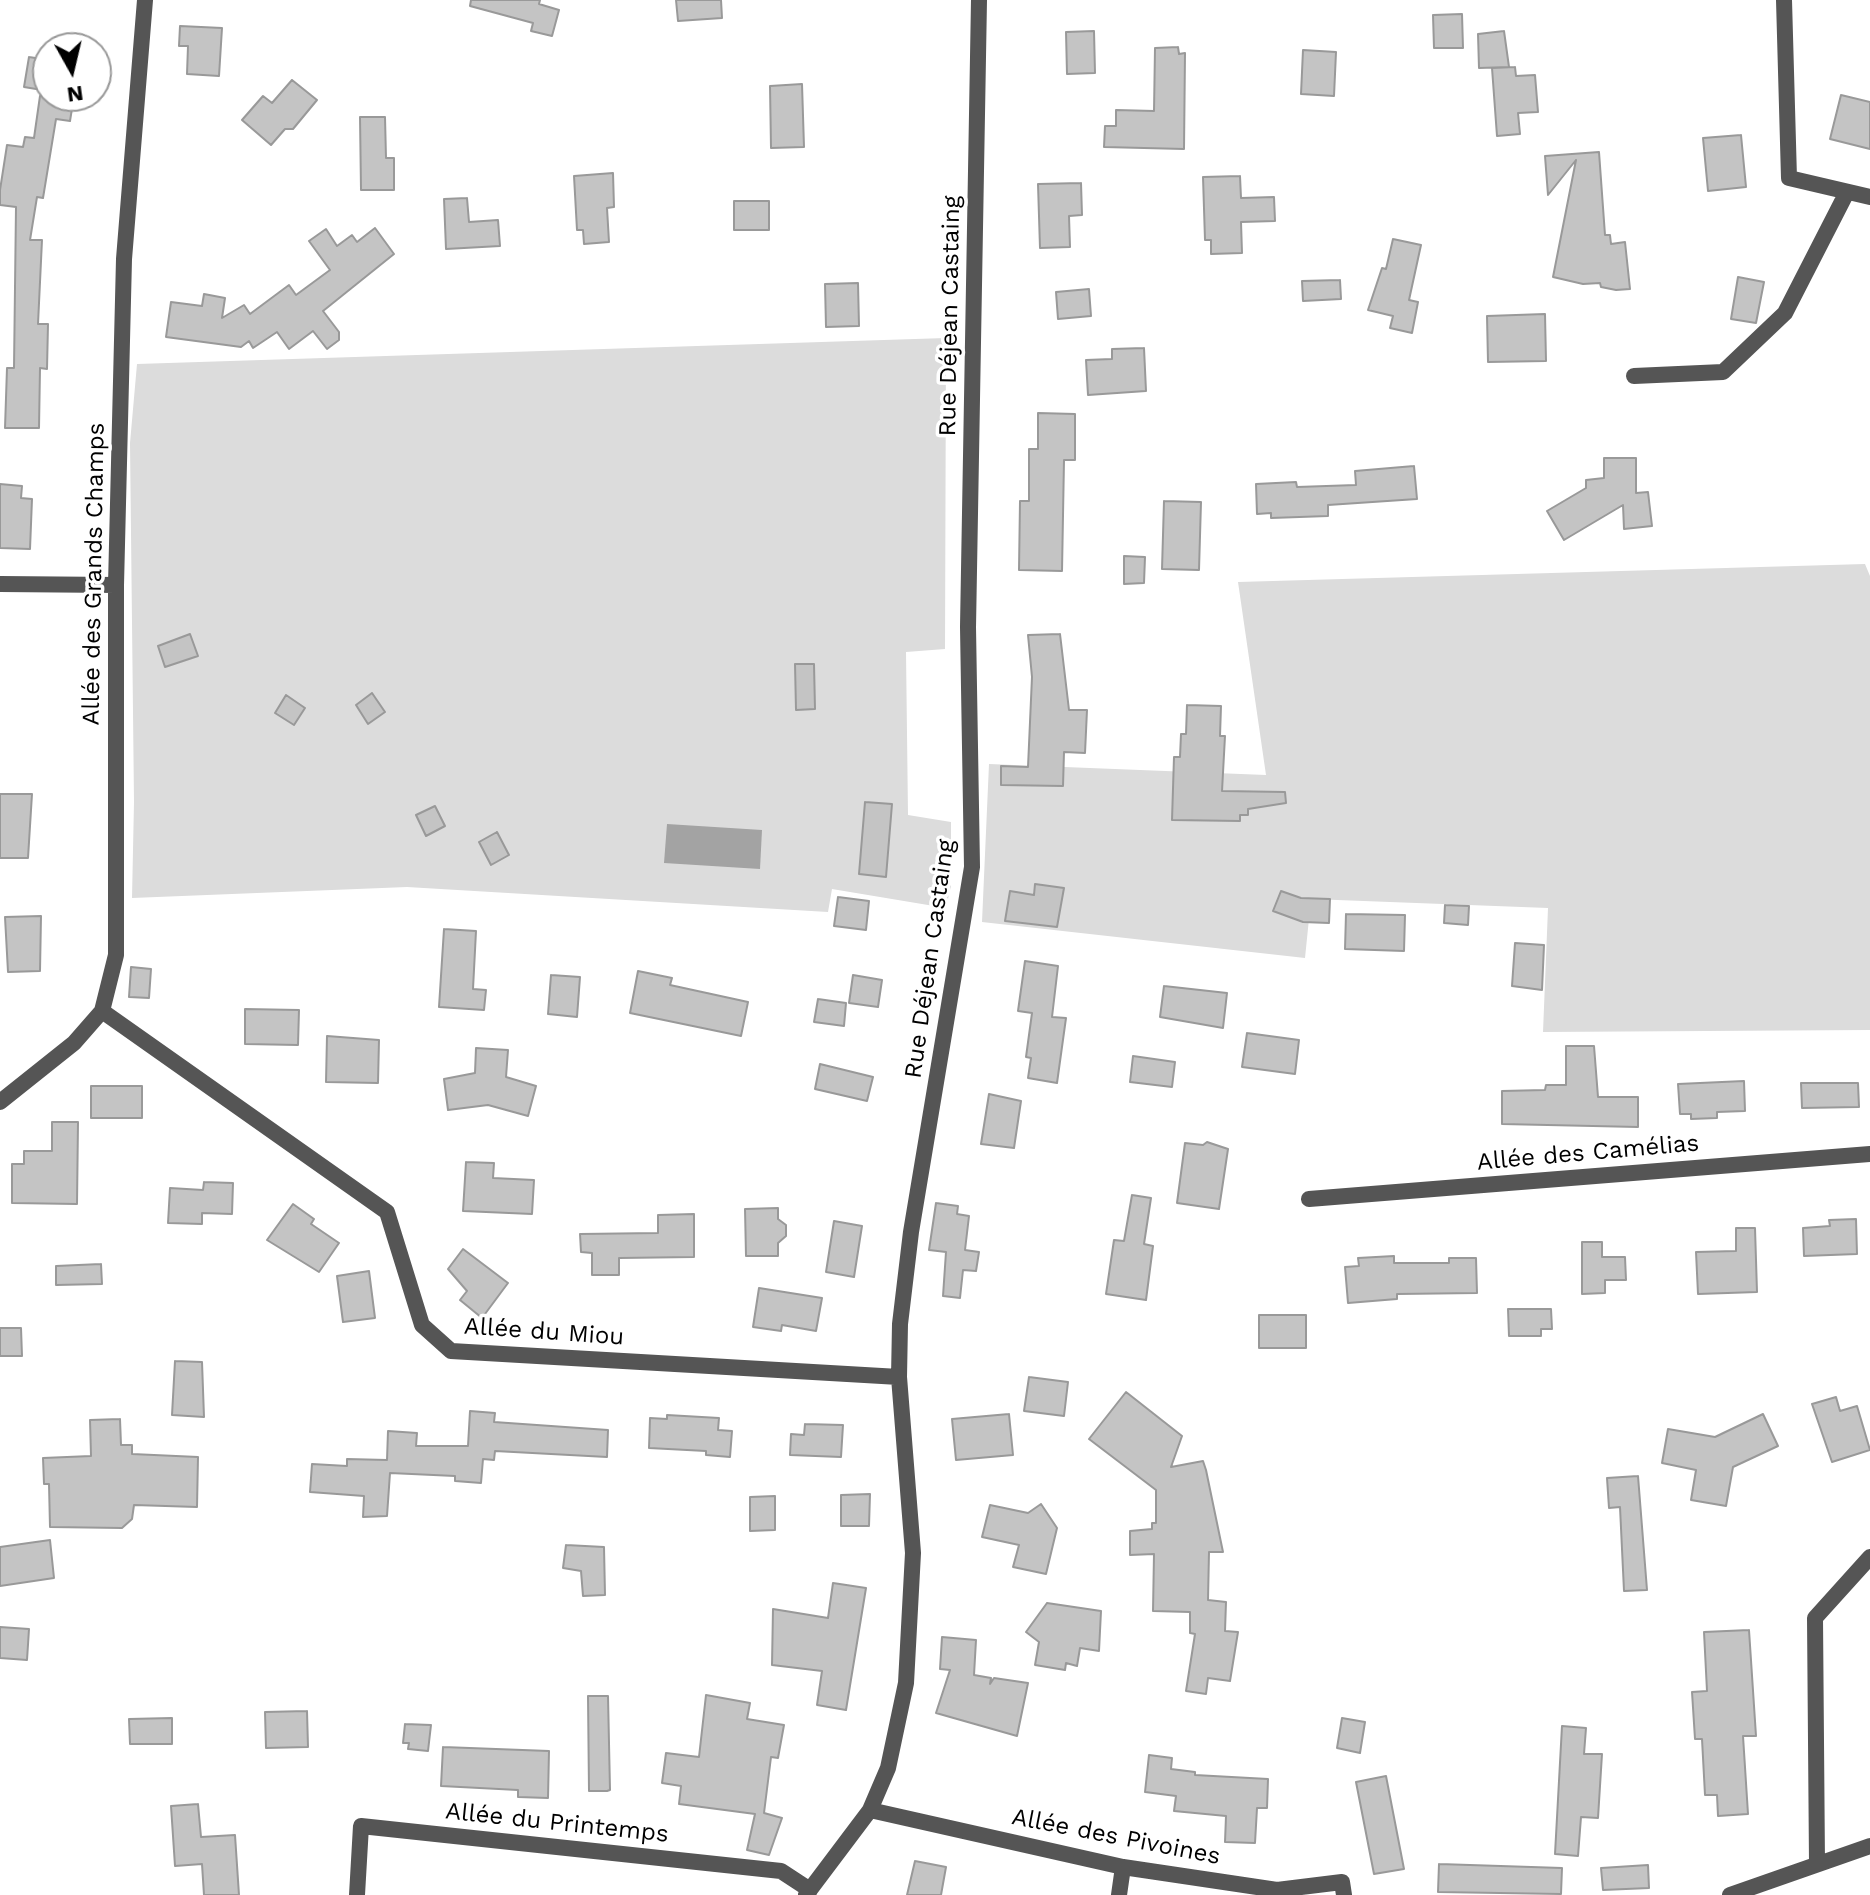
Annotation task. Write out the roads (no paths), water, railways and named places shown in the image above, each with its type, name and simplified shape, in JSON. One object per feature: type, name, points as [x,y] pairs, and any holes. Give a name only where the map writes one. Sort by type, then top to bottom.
[{"type":"street","name":"Allée des Grands Champs","points":[[0,1102],[74,1043],[102,1011],[116,955],[116,585],[124,259],[145,0]]},
{"type":"street","name":"Rue Déjean Castaing","points":[[808,1892],[870,1810],[888,1768],[906,1683],[913,1553],[899,1377],[900,1324],[911,1232],[972,867],[968,616],[979,0]]},
{"type":"street","points":[[1784,0],[1789,178],[1870,197]]},
{"type":"street","points":[[1634,376],[1723,372],[1785,313],[1847,192]]},
{"type":"street","points":[[0,584],[116,585]]},
{"type":"street","name":"Allée du Miou","points":[[102,1011],[387,1212],[422,1325],[451,1351],[899,1377]]},
{"type":"street","name":"Allée des Camélias","points":[[1309,1199],[1870,1154]]},
{"type":"street","points":[[1817,1864],[1815,1618],[1870,1557]]},
{"type":"street","name":"Allée des Pivoines","points":[[870,1810],[1123,1867],[1277,1890],[1342,1882],[1344,1895]]},
{"type":"street","name":"Allée du Printemps","points":[[357,1895],[361,1826],[781,1871],[808,1892]]},
{"type":"street","points":[[1730,1895],[1870,1846]]},
{"type":"street","points":[[1119,1895],[1123,1867]]}]
